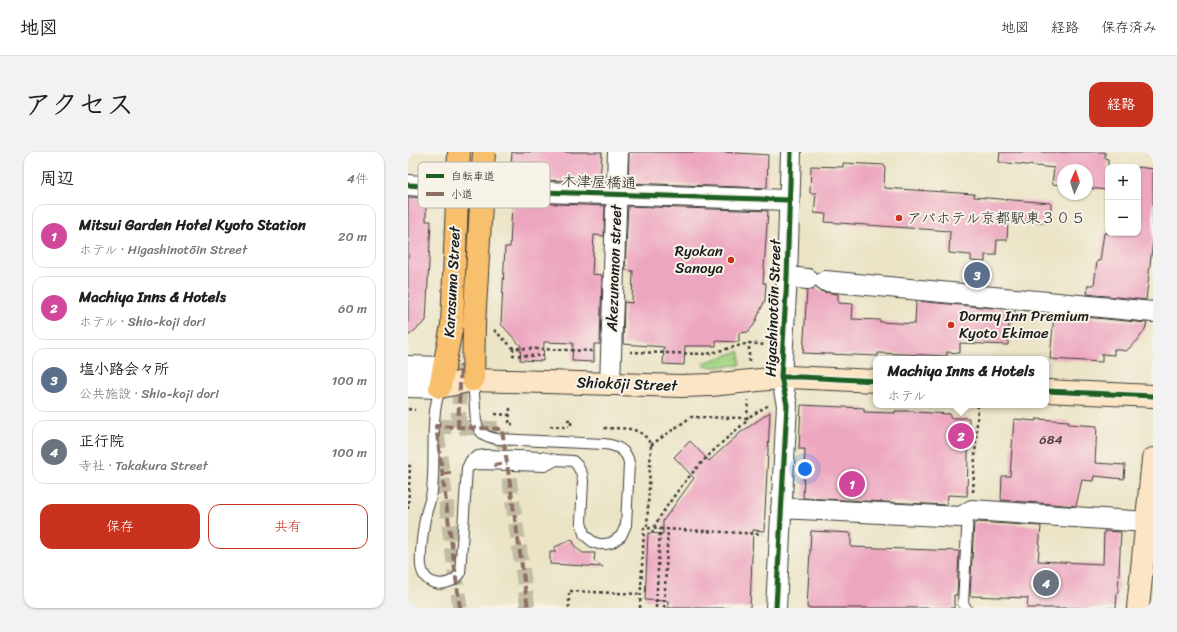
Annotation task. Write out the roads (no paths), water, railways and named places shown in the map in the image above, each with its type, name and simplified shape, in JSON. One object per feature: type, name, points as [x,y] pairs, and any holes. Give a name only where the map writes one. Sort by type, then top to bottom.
[{"type":"main road","name":"Karasuma Street","points":[[458,152],[458,162]]},
{"type":"main road","name":"Karasuma Street","points":[[483,162],[484,152]]},
{"type":"main road","name":"Karasuma Street","points":[[442,378],[452,325],[456,208]]},
{"type":"main road","name":"Karasuma Street","points":[[473,380],[474,326],[481,208]]},
{"type":"main road","name":"Shiokōji Street","points":[[442,378],[691,386],[802,377],[873,381]]},
{"type":"main road","points":[[1049,391],[1153,396]]},
{"type":"main road","points":[[1138,608],[1152,490],[1153,458]]},
{"type":"street","name":"Akezunomon street","points":[[610,384],[618,152]]},
{"type":"street","name":"Higashinotōin Street","points":[[776,608],[787,405],[781,378],[787,277],[788,200],[791,152]]},
{"type":"street","name":"木津屋橋通","points":[[408,185],[418,186]]},
{"type":"street","name":"木津屋橋通","points":[[550,192],[788,200]]},
{"type":"street","points":[[787,277],[1153,312]]},
{"type":"street","name":"Shiokōji Street","points":[[408,367],[442,378]]},
{"type":"street","name":"Shiokōji Street","points":[[408,386],[442,378]]},
{"type":"street","points":[[781,508],[961,517],[970,512],[1147,522]]},
{"type":"lane","points":[[442,378],[435,411],[432,490],[424,522],[421,567],[429,580],[442,585],[456,580],[460,574],[467,468],[471,460],[482,455],[542,457],[573,461],[581,471],[583,481],[581,522],[584,534],[593,542],[599,544],[605,544],[617,540],[625,531],[626,525],[629,463],[625,452],[619,448],[604,444],[498,439],[484,436],[478,428],[476,422],[473,380]]},
{"type":"lane","points":[[966,608],[963,603],[970,512]]},
{"type":"tunnel","points":[[458,427],[461,364]]},
{"type":"tunnel","points":[[460,608],[436,426],[502,429],[528,608]]},
{"type":"place","name":"アパホテル京都駅東３０５","points":[[899,218]]},
{"type":"place","name":"Ryokan Sanoya","points":[[731,260]]},
{"type":"place","name":"塩小路会々所","points":[[977,275]]},
{"type":"place","name":"Dormy Inn Premium Kyoto Ekimae","points":[[951,325]]},
{"type":"place","name":"Machiya Inns & Hotels","points":[[961,436]]},
{"type":"place","name":"Mitsui Garden Hotel Kyoto Station","points":[[852,484]]},
{"type":"place","name":"正行院","points":[[1046,583]]}]
